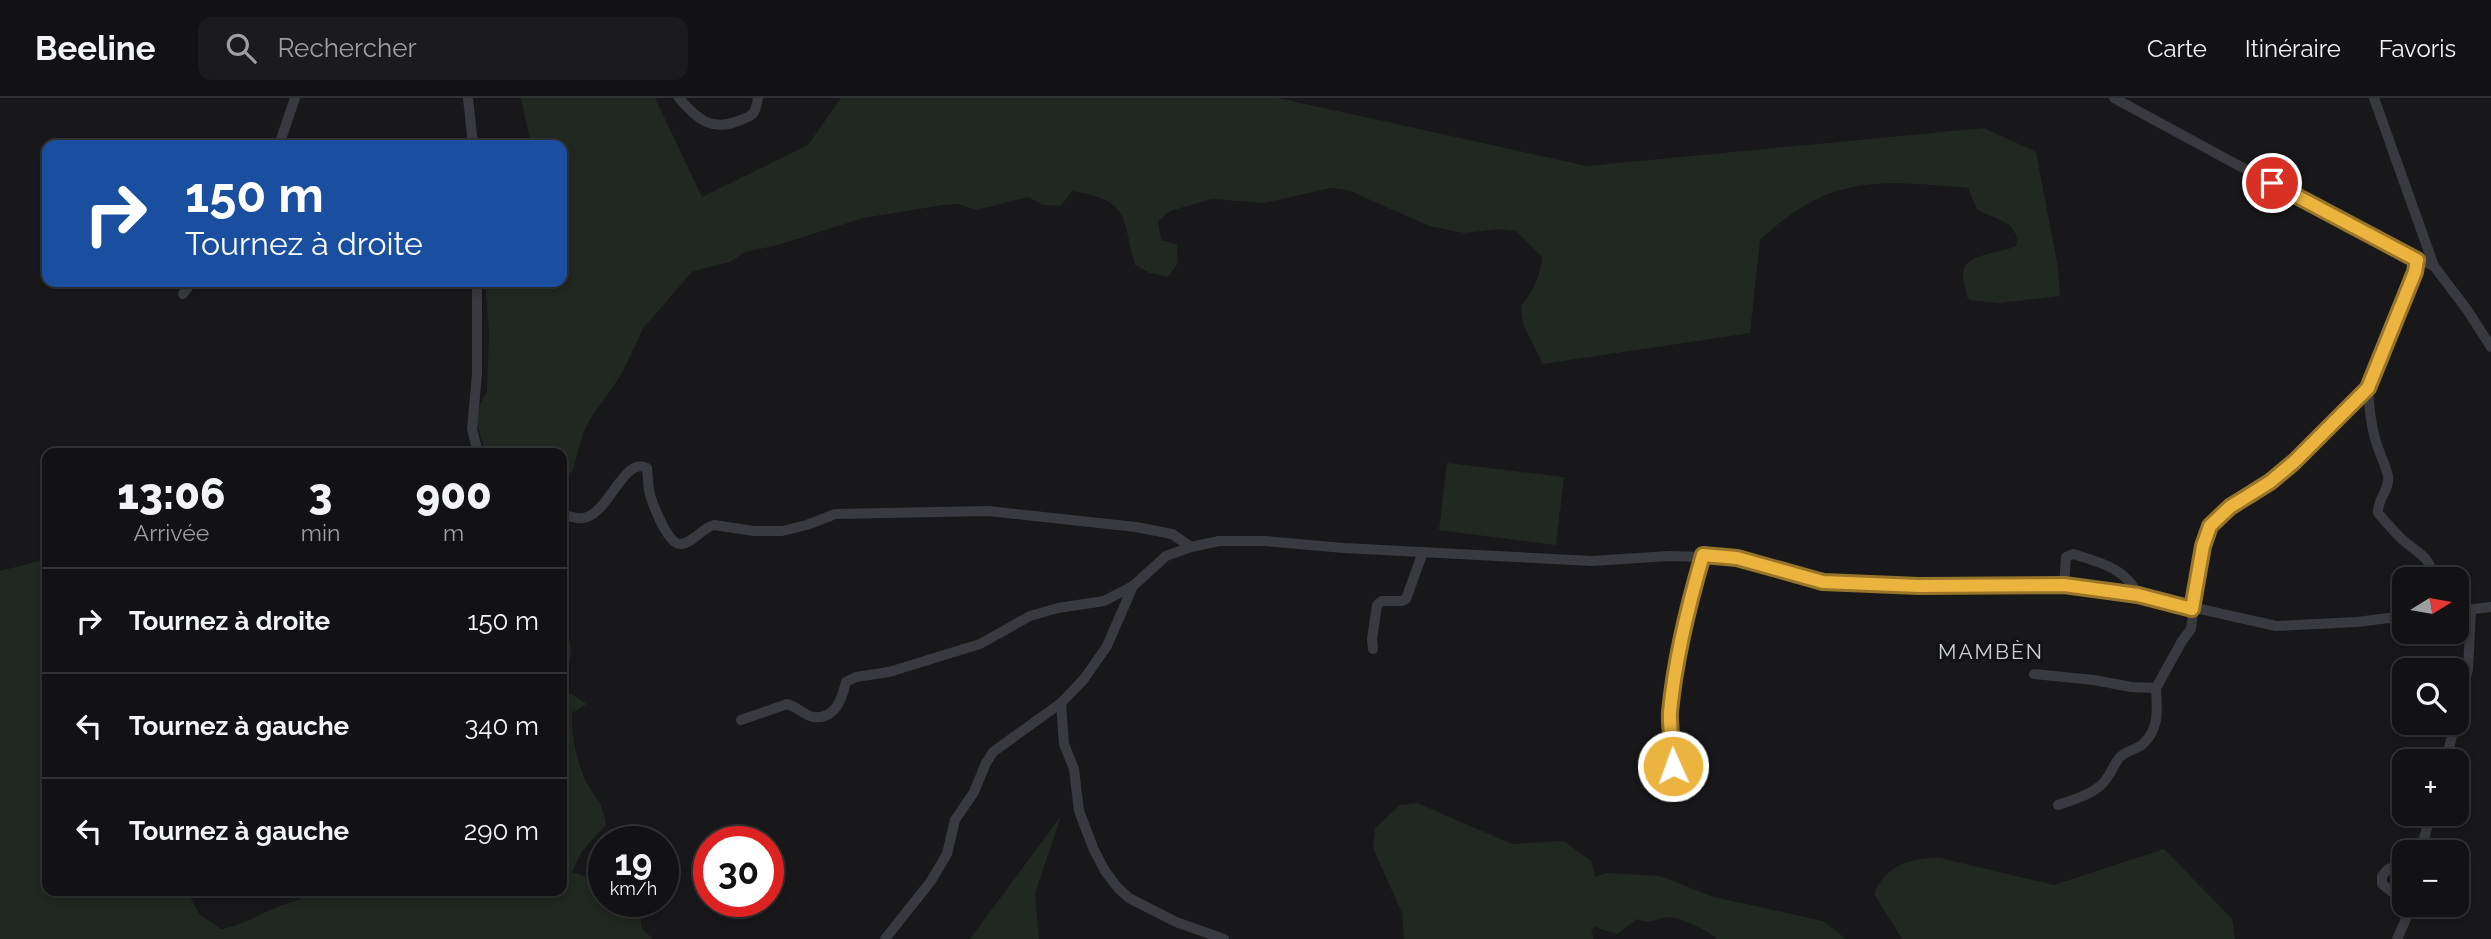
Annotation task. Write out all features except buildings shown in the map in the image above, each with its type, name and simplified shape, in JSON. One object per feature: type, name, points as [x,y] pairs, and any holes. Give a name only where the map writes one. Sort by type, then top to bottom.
[{"type":"street","points":[[281,140],[295,98]]},
{"type":"street","points":[[467,98],[472,140]]},
{"type":"street","points":[[679,98],[690,111],[716,126],[751,116],[756,111],[758,98]]},
{"type":"street","points":[[2114,98],[2417,260],[2434,266]]},
{"type":"street","points":[[2374,98],[2434,266],[2491,347]]},
{"type":"street","points":[[2058,805],[2103,783],[2118,759],[2127,751],[2141,746],[2151,735],[2157,713],[2156,688],[2194,620],[2192,609],[2203,546],[2210,526],[2230,507],[2270,482],[2294,462],[2368,388],[2407,293],[2417,260]]},
{"type":"street","points":[[183,294],[188,287]]},
{"type":"street","points":[[477,287],[477,360],[472,429],[477,448]]},
{"type":"street","points":[[2368,388],[2375,439],[2388,475],[2378,513],[2401,539],[2424,555],[2432,567]]},
{"type":"street","points":[[567,515],[583,519],[592,515],[604,505],[630,470],[637,465],[644,465],[647,468],[650,494],[660,520],[672,542],[677,544],[685,544],[714,525],[754,531],[782,531],[843,513],[988,511],[1136,527],[1172,534],[1191,547]]},
{"type":"street","points":[[741,720],[787,704],[812,717],[824,716],[835,710],[842,700],[846,682],[856,677],[889,672],[969,648],[994,638],[1030,616],[1058,608],[1104,601],[1133,586],[1166,556],[1219,541],[1265,541],[1592,561],[1703,555],[1737,558],[1823,582],[1919,586],[2064,585],[2138,595],[2276,626],[2357,622],[2392,617]]},
{"type":"street","points":[[1373,649],[1377,605],[1382,601],[1406,599],[1423,552]]},
{"type":"street","points":[[2064,585],[2066,557],[2073,554],[2118,571],[2132,582],[2138,595]]},
{"type":"street","points":[[1673,766],[1670,716],[1672,696],[1681,641],[1703,555]]},
{"type":"street","points":[[886,938],[931,881],[947,854],[955,820],[974,792],[993,752],[1061,703],[1084,679],[1107,646],[1133,586]]},
{"type":"street","points":[[2469,658],[2471,610],[2491,607]]},
{"type":"street","points":[[2034,674],[2156,688]]},
{"type":"street","points":[[1061,703],[1064,744],[1073,769],[1079,811],[1105,871],[1129,898],[1176,922],[1224,939]]},
{"type":"street","points":[[2392,868],[2382,876],[2382,884],[2392,892]]},
{"type":"street","points":[[2397,939],[2406,917]]},
{"type":"shaded area","points":[[521,98],[655,98],[702,197],[808,145],[841,98],[1278,98],[1587,166],[1984,128],[2036,152],[2058,268],[2060,296],[2000,303],[1970,300],[1967,297],[1963,274],[1969,262],[2016,246],[2017,238],[2005,222],[1977,210],[1968,188],[1907,183],[1856,186],[1833,192],[1809,203],[1785,218],[1760,240],[1750,333],[1543,364],[1523,324],[1521,306],[1536,283],[1542,257],[1516,231],[1498,229],[1464,233],[1429,226],[1348,190],[1331,188],[1264,203],[1212,199],[1170,211],[1158,222],[1161,240],[1177,245],[1178,263],[1168,277],[1150,273],[1135,265],[1120,213],[1104,199],[1072,191],[1061,206],[1044,205],[1028,197],[976,210],[959,204],[943,205],[863,218],[778,245],[745,252],[730,262],[693,271],[644,327],[621,375],[590,419],[582,436],[573,470],[567,478],[567,448],[484,448],[476,422],[480,404],[487,392],[489,333],[485,287],[567,287],[567,140],[530,140]]},
{"type":"shaded area","points":[[1447,463],[1564,477],[1556,545],[1439,530]]},
{"type":"shaded area","points":[[42,560],[42,896],[190,896],[199,914],[221,929],[238,925],[305,896],[567,896],[567,694],[571,694],[587,704],[572,713],[573,738],[582,771],[600,805],[606,825],[588,826],[588,844],[572,872],[588,877],[588,917],[640,917],[642,929],[653,939],[0,939],[0,571]]},
{"type":"shaded area","points":[[567,634],[571,649],[567,667]]},
{"type":"shaded area","points":[[1417,803],[1512,844],[1564,841],[1591,861],[1595,877],[1607,873],[1660,876],[1714,897],[1823,921],[1846,939],[1717,939],[1681,920],[1665,917],[1650,921],[1637,919],[1617,934],[1595,927],[1591,930],[1594,939],[1404,939],[1402,913],[1373,848],[1375,828],[1400,805]]},
{"type":"shaded area","points":[[1061,816],[1035,893],[1039,939],[970,939]]},
{"type":"shaded area","points":[[2164,849],[2232,919],[2235,939],[1902,939],[1874,894],[1885,876],[1893,869],[1919,859],[1940,858],[2054,885]]},
{"type":"district","name":"MAMBÈN","points":[[1991,652]]},
{"type":"route","points":[[1673,766],[1670,716],[1672,696],[1681,641],[1703,555],[1737,558],[1823,582],[1919,586],[2064,585],[2138,595],[2192,609],[2203,546],[2210,526],[2221,513],[2270,482],[2294,462],[2368,388],[2415,272],[2417,260],[2272,183]]}]
